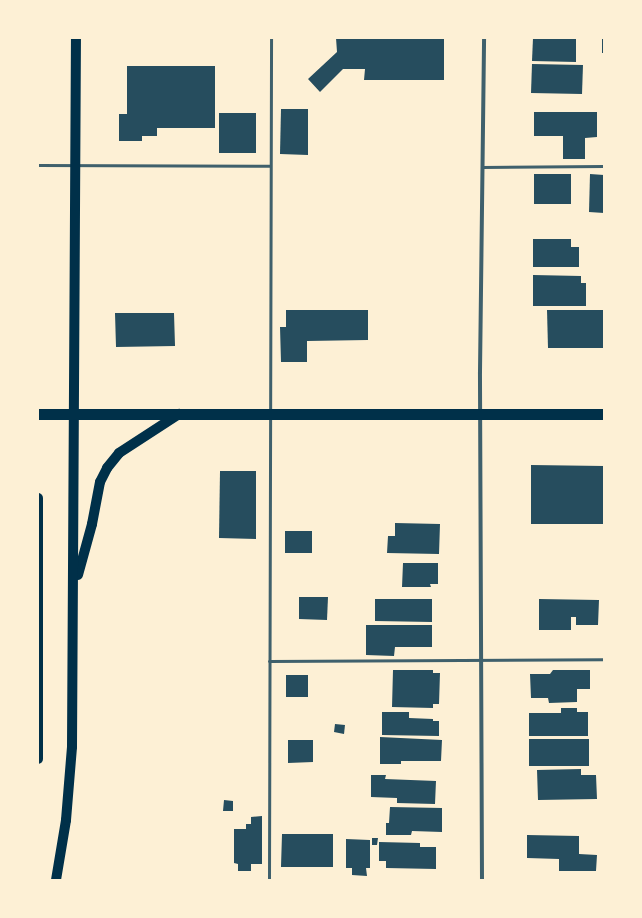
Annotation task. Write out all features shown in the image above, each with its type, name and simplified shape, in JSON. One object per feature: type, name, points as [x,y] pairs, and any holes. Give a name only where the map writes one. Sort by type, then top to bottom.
[{"type":"highway","points":[[38,414],[604,414]]},
{"type":"main road","points":[[56,880],[66,820],[72,747],[76,38]]},
{"type":"main road","points":[[74,589],[92,524],[100,482],[107,468],[119,454],[179,414]]},
{"type":"main road","points":[[38,498],[38,760]]},
{"type":"street","points":[[482,880],[480,414],[484,38]]},
{"type":"lane","points":[[269,880],[268,414],[271,38]]},
{"type":"lane","points":[[38,165],[270,166]]},
{"type":"lane","points":[[482,167],[604,166]]},
{"type":"lane","points":[[269,661],[604,659]]},
{"type":"building","points":[[336,38],[444,38],[444,80],[364,80],[365,69],[343,69],[320,92],[308,79],[337,52]]},
{"type":"building","points":[[533,38],[576,38],[576,62],[532,61]]},
{"type":"building","points":[[602,38],[604,38],[604,53],[602,53]]},
{"type":"building","points":[[532,64],[583,65],[582,94],[531,93]]},
{"type":"building","points":[[127,66],[215,66],[215,128],[157,128],[157,136],[142,136],[142,141],[119,141],[119,114],[127,114]]},
{"type":"building","points":[[281,109],[308,109],[308,155],[280,154]]},
{"type":"building","points":[[534,112],[597,112],[597,137],[585,138],[585,159],[563,159],[563,136],[534,136]]},
{"type":"building","points":[[219,113],[256,113],[256,153],[219,153]]},
{"type":"building","points":[[534,174],[571,174],[571,204],[534,204]]},
{"type":"building","points":[[590,174],[604,175],[604,213],[589,212]]},
{"type":"building","points":[[533,239],[571,239],[571,247],[579,247],[579,267],[533,267]]},
{"type":"building","points":[[533,275],[581,276],[581,283],[586,283],[586,306],[533,306]]},
{"type":"building","points":[[286,310],[368,310],[368,340],[307,341],[307,362],[281,362],[280,327],[286,327]]},
{"type":"building","points":[[547,310],[604,310],[604,348],[548,348]]},
{"type":"building","points":[[115,313],[174,313],[175,346],[116,347]]},
{"type":"building","points":[[531,465],[604,466],[604,524],[531,524]]},
{"type":"building","points":[[220,471],[256,471],[256,539],[219,538]]},
{"type":"building","points":[[395,523],[440,524],[439,554],[387,553],[388,536],[395,536]]},
{"type":"building","points":[[285,531],[312,531],[312,553],[285,553]]},
{"type":"building","points":[[403,563],[438,563],[438,584],[430,584],[431,587],[402,587]]},
{"type":"building","points":[[299,597],[328,597],[327,620],[299,619]]},
{"type":"building","points":[[375,599],[432,599],[432,622],[375,621]]},
{"type":"building","points":[[539,599],[599,600],[598,625],[576,625],[576,617],[571,617],[571,630],[539,630]]},
{"type":"building","points":[[366,625],[432,625],[432,647],[395,647],[394,656],[366,655]]},
{"type":"building","points":[[393,670],[433,670],[433,673],[440,673],[439,704],[433,704],[433,708],[392,707]]},
{"type":"building","points":[[553,670],[590,670],[590,689],[577,689],[577,702],[549,703],[548,698],[531,698],[530,674],[550,674]]},
{"type":"building","points":[[286,675],[308,675],[308,697],[286,697]]},
{"type":"building","points":[[561,708],[577,708],[577,712],[588,712],[588,736],[529,736],[529,713],[561,713]]},
{"type":"building","points":[[382,712],[409,712],[409,718],[433,719],[433,721],[439,721],[439,736],[382,735]]},
{"type":"building","points":[[335,724],[345,725],[344,734],[334,732]]},
{"type":"building","points":[[380,737],[442,740],[441,761],[401,761],[401,764],[380,764]]},
{"type":"building","points":[[529,739],[589,739],[589,766],[529,766]]},
{"type":"building","points":[[288,740],[313,740],[313,762],[288,763]]},
{"type":"building","points":[[581,769],[581,775],[596,775],[597,799],[538,800],[537,770]]},
{"type":"building","points":[[371,775],[386,775],[385,779],[436,781],[435,804],[397,803],[397,798],[371,797]]},
{"type":"building","points":[[224,800],[233,801],[233,811],[223,811]]},
{"type":"building","points":[[390,807],[442,808],[442,832],[412,831],[411,835],[386,835],[386,823],[389,823]]},
{"type":"building","points":[[262,816],[262,864],[251,864],[251,871],[238,871],[238,864],[234,863],[234,829],[246,829],[246,824],[251,824],[251,817]]},
{"type":"building","points":[[282,834],[333,834],[333,867],[281,867]]},
{"type":"building","points":[[527,835],[579,836],[579,854],[597,855],[596,871],[559,871],[559,859],[527,858]]},
{"type":"building","points":[[372,838],[378,838],[377,845],[372,845]]},
{"type":"building","points":[[346,839],[370,840],[370,868],[366,868],[367,876],[352,875],[352,868],[346,868]]},
{"type":"building","points":[[379,842],[420,843],[420,847],[436,847],[436,869],[386,868],[386,861],[379,861]]}]
